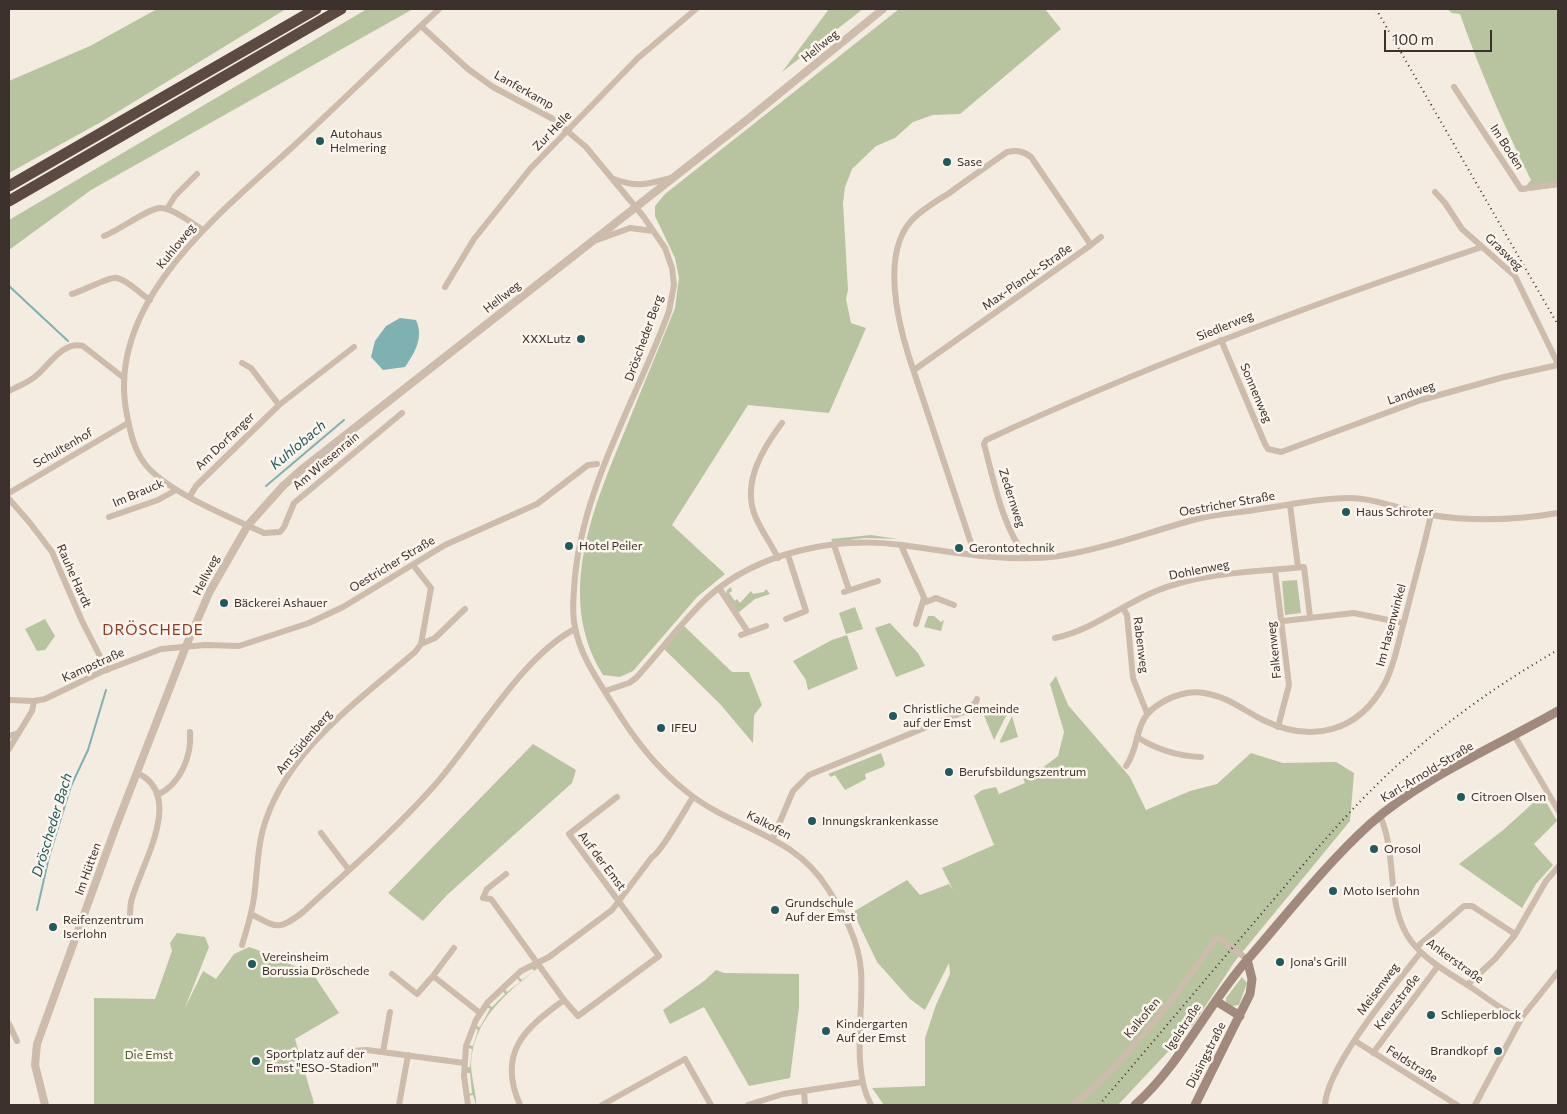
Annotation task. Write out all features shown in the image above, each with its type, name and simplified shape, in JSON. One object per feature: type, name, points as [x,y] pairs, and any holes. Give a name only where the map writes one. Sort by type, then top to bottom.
[{"type":"highway","points":[[9,186],[316,9]]},
{"type":"highway","points":[[9,201],[341,9]]},
{"type":"main road","name":"Karl-Arnold-Straße","points":[[1247,959],[1326,867],[1380,816],[1437,778],[1558,710]]},
{"type":"main road","name":"Düsingstraße","points":[[1197,1105],[1250,994],[1252,979],[1247,959]]},
{"type":"main road","name":"Igelstraße","points":[[1135,1105],[1182,1053],[1216,1001],[1247,959]]},
{"type":"main road","name":"Düsingstraße","points":[[1216,1001],[1240,1016]]},
{"type":"street","name":"Kuhloweg","points":[[248,525],[176,490],[154,474],[139,456],[128,423],[125,405],[124,378],[132,334],[150,300],[203,230],[440,9]]},
{"type":"street","name":"Zur Helle","points":[[445,287],[474,239],[530,169],[638,58],[696,9]]},
{"type":"street","name":"Hellweg","points":[[186,646],[220,570],[248,525],[283,486],[883,9]]},
{"type":"street","name":"Lanferkamp","points":[[421,26],[468,69],[493,87],[553,119],[586,147],[635,207]]},
{"type":"street","name":"Im Boden","points":[[1454,86],[1522,190],[1558,184]]},
{"type":"street","name":"Max-Planck-Straße","points":[[914,370],[1091,245],[1031,157],[1016,150],[1007,152],[923,210],[911,221],[902,237],[895,268],[898,317],[914,370],[975,555]]},
{"type":"street","points":[[167,210],[175,196],[197,174]]},
{"type":"street","points":[[612,178],[629,185],[640,185],[671,178]]},
{"type":"street","name":"Grasweg","points":[[1435,192],[1445,203],[1462,229],[1515,276],[1558,364]]},
{"type":"street","name":"Dröscheder Berg","points":[[575,629],[573,608],[574,580],[581,534],[611,453],[666,320],[672,298],[672,268],[664,248],[654,231],[635,207]]},
{"type":"street","points":[[104,236],[120,230],[153,208],[167,210],[203,230]]},
{"type":"street","points":[[591,243],[620,230],[630,228],[654,231]]},
{"type":"street","points":[[1091,245],[1101,238]]},
{"type":"street","name":"Siedlerweg","points":[[984,444],[986,440],[1061,405],[1221,340],[1317,303],[1482,247]]},
{"type":"street","points":[[72,294],[88,290],[108,278],[115,277],[150,300]]},
{"type":"street","name":"Sonnenweg","points":[[1221,340],[1265,444],[1274,451]]},
{"type":"street","points":[[9,391],[37,376],[54,358],[69,347],[77,344],[83,346],[124,378]]},
{"type":"street","name":"Am Dorfanger","points":[[190,496],[196,486],[279,405],[354,347]]},
{"type":"street","points":[[242,363],[251,368],[279,405]]},
{"type":"street","name":"Landweg","points":[[1274,451],[1281,452],[1421,400],[1558,364]]},
{"type":"street","name":"Am Wiesenrain","points":[[248,525],[264,533],[280,532],[294,503],[402,414]]},
{"type":"street","name":"Schultenhof","points":[[9,493],[128,423]]},
{"type":"street","points":[[778,558],[754,513],[751,482],[754,471],[772,436],[782,423]]},
{"type":"street","name":"Zedernweg","points":[[984,444],[1013,538],[1026,557]]},
{"type":"street","name":"Oestricher Straße","points":[[186,646],[239,646],[281,634],[343,607],[445,545],[537,504],[588,465],[597,464]]},
{"type":"street","name":"Im Brauck","points":[[109,517],[158,500],[176,490]]},
{"type":"street","name":"Oestricher Straße","points":[[605,691],[629,683],[636,678],[706,598],[746,570],[788,555],[834,545],[860,542],[901,545],[975,555],[1060,556],[1197,519],[1350,498],[1432,516],[1499,520],[1558,513]]},
{"type":"street","name":"Rauhe Hardt","points":[[9,499],[30,522],[52,552],[87,633],[107,670]]},
{"type":"street","points":[[1290,505],[1298,567],[1304,567],[1310,617]]},
{"type":"street","name":"Im Hasenwinkel","points":[[1147,713],[1172,697],[1186,693],[1208,694],[1224,699],[1278,726],[1301,732],[1321,732],[1333,729],[1358,717],[1378,695],[1392,668],[1432,516]]},
{"type":"street","points":[[834,545],[847,591],[878,581]]},
{"type":"street","points":[[901,545],[926,602],[936,598],[954,605]]},
{"type":"street","points":[[786,619],[806,611],[788,555]]},
{"type":"street","points":[[413,565],[431,588],[421,644]]},
{"type":"street","name":"Dohlenweg","points":[[1055,638],[1080,630],[1157,591],[1191,580],[1298,567]]},
{"type":"street","name":"Falkenweg","points":[[1275,570],[1283,621],[1289,685],[1278,726]]},
{"type":"street","points":[[719,588],[744,634],[766,626]]},
{"type":"street","points":[[916,624],[924,598]]},
{"type":"street","name":"Rabenweg","points":[[1123,608],[1126,615],[1133,678],[1147,713]]},
{"type":"street","name":"Am Südenberg","points":[[242,945],[251,914],[262,833],[281,787],[299,761],[343,714],[415,652],[421,644],[435,638],[465,609]]},
{"type":"street","points":[[1283,621],[1354,612],[1403,623]]},
{"type":"street","points":[[251,914],[271,925],[286,926],[349,870],[414,808],[435,785],[497,705],[541,655],[561,636],[575,629],[583,653],[605,691]]},
{"type":"street","name":"Kampstraße","points":[[9,700],[34,701],[54,696],[107,670],[161,649],[186,646]]},
{"type":"street","name":"Im Hütten","points":[[45,1105],[35,1065],[37,1044],[88,901],[186,646]]},
{"type":"street","name":"Kalkofen","points":[[605,691],[650,758],[693,797],[720,813],[773,838],[798,854],[814,870],[848,923],[861,968],[862,1082],[871,1105]]},
{"type":"street","points":[[773,838],[793,791],[809,775],[966,711],[977,699]]},
{"type":"street","points":[[9,748],[34,701]]},
{"type":"street","points":[[1126,766],[1133,757],[1140,726],[1147,713]]},
{"type":"street","points":[[157,795],[168,790],[181,771],[191,746],[190,732]]},
{"type":"street","points":[[9,736],[18,733]]},
{"type":"street","points":[[1514,736],[1558,810]]},
{"type":"street","points":[[1137,737],[1154,747],[1171,753],[1201,757]]},
{"type":"street","points":[[130,921],[132,901],[153,846],[158,812],[157,795],[153,783],[137,773]]},
{"type":"street","name":"Auf der Emst","points":[[617,797],[568,834],[619,901]]},
{"type":"street","name":"Auf der Emst","points":[[468,1105],[464,1083],[464,1063],[470,1033],[480,1013],[498,990],[521,971],[549,957],[612,910],[652,857],[661,850],[669,833],[693,797]]},
{"type":"street","name":"Ankerstraße","points":[[1380,816],[1389,838],[1400,920],[1419,950],[1438,966],[1467,985],[1522,1017]]},
{"type":"street","points":[[321,833],[349,870]]},
{"type":"street","points":[[1467,985],[1495,959],[1515,934],[1546,880],[1558,867]]},
{"type":"street","points":[[506,874],[488,889],[483,898],[490,899],[564,1000],[578,1016],[659,956],[619,901]]},
{"type":"street","name":"Meisenweg","points":[[1325,1105],[1331,1077],[1355,1041],[1419,950],[1464,906],[1472,906],[1515,934]]},
{"type":"street","name":"Kalkofen","points":[[1073,1105],[1091,1091],[1143,1035],[1198,967],[1214,940],[1219,938],[1247,959]]},
{"type":"street","points":[[392,974],[417,994],[454,948]]},
{"type":"street","name":"Kreuzstraße","points":[[1373,1053],[1438,966]]},
{"type":"street","points":[[1475,1105],[1522,1017],[1558,972]]},
{"type":"street","points":[[433,976],[480,1013]]},
{"type":"street","points":[[520,1105],[514,1091],[512,1077],[512,1060],[519,1040],[530,1026],[564,1000]]},
{"type":"street","points":[[384,1052],[390,1012]]},
{"type":"street","points":[[9,1024],[18,1041]]},
{"type":"street","name":"Feldstraße","points":[[1355,1041],[1458,1105]]},
{"type":"street","points":[[351,1051],[367,1050],[464,1063]]},
{"type":"street","points":[[399,1105],[408,1055]]},
{"type":"street","points":[[602,1105],[685,1059],[711,1105]]},
{"type":"street","points":[[748,1105],[783,1094],[862,1082]]},
{"type":"street","points":[[804,1091],[805,1105]]},
{"type":"green space","points":[[157,9],[286,9],[101,122],[9,173],[9,81],[90,46]]},
{"type":"green space","points":[[367,9],[413,9],[91,190],[9,250],[9,220]]},
{"type":"green space","points":[[829,9],[863,9],[782,72]]},
{"type":"green space","points":[[899,9],[1045,9],[1061,29],[960,114],[933,115],[913,122],[895,138],[876,146],[852,169],[845,187],[843,203],[848,290],[846,299],[851,323],[866,328],[829,413],[748,405],[672,525],[725,574],[697,597],[633,671],[620,677],[603,675],[589,645],[581,614],[580,583],[584,551],[602,488],[675,308],[679,278],[675,258],[655,216],[655,206],[665,194]]},
{"type":"green space","points":[[1447,9],[1558,9],[1558,187],[1521,192],[1531,180],[1493,98],[1460,14],[1452,13]]},
{"type":"green space","points":[[871,535],[898,539],[865,538],[833,542],[831,539]]},
{"type":"green space","points":[[1297,580],[1301,613],[1285,615],[1282,581]]},
{"type":"green space","points":[[731,587],[732,591],[729,593],[735,601],[737,599],[740,603],[751,591],[753,594],[764,592],[766,589],[770,594],[755,599],[738,613],[726,595],[727,590]]},
{"type":"green space","points":[[855,607],[863,629],[846,634],[839,613]]},
{"type":"green space","points":[[928,616],[934,616],[941,622],[944,620],[941,631],[924,627]]},
{"type":"green space","points":[[45,619],[55,636],[45,650],[37,651],[25,629]]},
{"type":"green space","points":[[890,623],[918,653],[925,666],[896,677],[875,628]]},
{"type":"green space","points":[[684,626],[732,672],[749,672],[762,705],[754,715],[753,743],[720,704],[664,649]]},
{"type":"green space","points":[[847,635],[858,669],[808,690],[806,680],[793,661],[832,640]]},
{"type":"green space","points":[[1056,676],[1068,705],[1130,777],[1146,810],[1190,791],[1217,784],[1251,753],[1283,763],[1336,762],[1354,773],[1350,821],[1235,961],[1193,1025],[1118,1105],[884,1105],[872,1088],[925,1086],[925,1038],[936,1005],[950,974],[949,963],[925,1010],[910,999],[877,962],[853,912],[907,880],[920,895],[949,884],[953,890],[942,868],[994,845],[974,796],[982,790],[996,787],[999,794],[1025,783],[1022,776],[1040,767],[1041,769],[1058,756],[1064,732],[1050,684]]},
{"type":"green space","points":[[1003,705],[1008,712],[994,740],[983,713]]},
{"type":"green space","points":[[1012,716],[1018,737],[1001,743],[1000,741]]},
{"type":"green space","points":[[533,744],[576,770],[572,783],[447,895],[423,921],[388,893]]},
{"type":"green space","points":[[881,753],[885,764],[883,767],[865,774],[866,779],[845,790],[835,775],[831,777],[828,774]]},
{"type":"green space","points":[[1542,795],[1557,821],[1534,844],[1553,865],[1536,884],[1522,908],[1459,864],[1502,831]]},
{"type":"green space","name":"Die Emst","points":[[177,933],[205,937],[209,947],[184,1010],[203,971],[216,979],[234,954],[249,947],[311,971],[339,1013],[295,1039],[314,1103],[311,1105],[94,1105],[94,998],[155,999],[172,951],[170,943]]},
{"type":"green space","points":[[535,966],[538,968],[514,987],[493,1009],[478,1034],[473,1048],[471,1064],[476,1105],[473,1095],[468,1096],[468,1094],[472,1093],[470,1073],[466,1073],[466,1067],[470,1067],[472,1049],[468,1048],[469,1045],[473,1046],[478,1030],[475,1028],[476,1026],[480,1027],[490,1009],[487,1007],[489,1005],[492,1007],[505,994],[502,990],[504,988],[507,992],[520,982],[517,978],[519,977],[522,980],[534,971],[531,967]]},
{"type":"green space","points":[[716,970],[724,973],[799,974],[799,1007],[790,1078],[749,1086],[704,1007],[670,1024],[663,1010],[704,981]]},
{"type":"green space","points":[[1242,977],[1247,983],[1239,1005],[1232,1006],[1226,1002],[1226,998]]},
{"type":"water","points":[[400,318],[416,320],[419,338],[412,356],[405,367],[383,370],[371,357],[375,341],[386,326]]},
{"type":"waterway","name":"Dröscheder Bach","points":[[9,286],[68,341]]},
{"type":"waterway","name":"Kuhlobach","points":[[266,486],[344,420]]},
{"type":"waterway","name":"Dröscheder Bach","points":[[37,910],[49,857],[71,786],[88,750],[106,690]]},
{"type":"railway","points":[[1376,9],[1558,325]]},
{"type":"railway","points":[[1099,1105],[1309,858],[1373,788],[1409,755],[1450,722],[1492,691],[1558,650]]},
{"type":"place","name":"Autohaus Helmering","points":[[320,141]]},
{"type":"place","name":"Sase","points":[[947,162]]},
{"type":"place","name":"XXXLutz","points":[[581,339]]},
{"type":"place","name":"Haus Schroter","points":[[1346,512]]},
{"type":"place","name":"Hotel Peiler","points":[[569,546]]},
{"type":"place","name":"Gerontotechnik","points":[[959,548]]},
{"type":"place","name":"Bäckerei Ashauer","points":[[224,603]]},
{"type":"place","name":"Christliche Gemeinde auf der Emst","points":[[893,716]]},
{"type":"place","name":"IFEU","points":[[661,728]]},
{"type":"place","name":"Berufsbildungszentrum","points":[[949,772]]},
{"type":"place","name":"Citroen Olsen","points":[[1461,797]]},
{"type":"place","name":"Innungskrankenkasse","points":[[812,821]]},
{"type":"place","name":"Orosol","points":[[1374,849]]},
{"type":"place","name":"Moto Iserlohn","points":[[1333,891]]},
{"type":"place","name":"Grundschule Auf der Emst","points":[[775,910]]},
{"type":"place","name":"Reifenzentrum Iserlohn","points":[[53,927]]},
{"type":"place","name":"Jona's Grill","points":[[1280,962]]},
{"type":"place","name":"Vereinsheim Borussia Dröschede","points":[[252,964]]},
{"type":"place","name":"Schlieperblock","points":[[1431,1015]]},
{"type":"place","name":"Kindergarten Auf der Emst","points":[[826,1031]]},
{"type":"place","name":"Brandkopf","points":[[1498,1051]]},
{"type":"place","name":"Sportplatz auf der Emst \"ESO-Stadion'\"","points":[[256,1061]]},
{"type":"district","name":"DRÖSCHEDE","points":[[153,630]]}]
